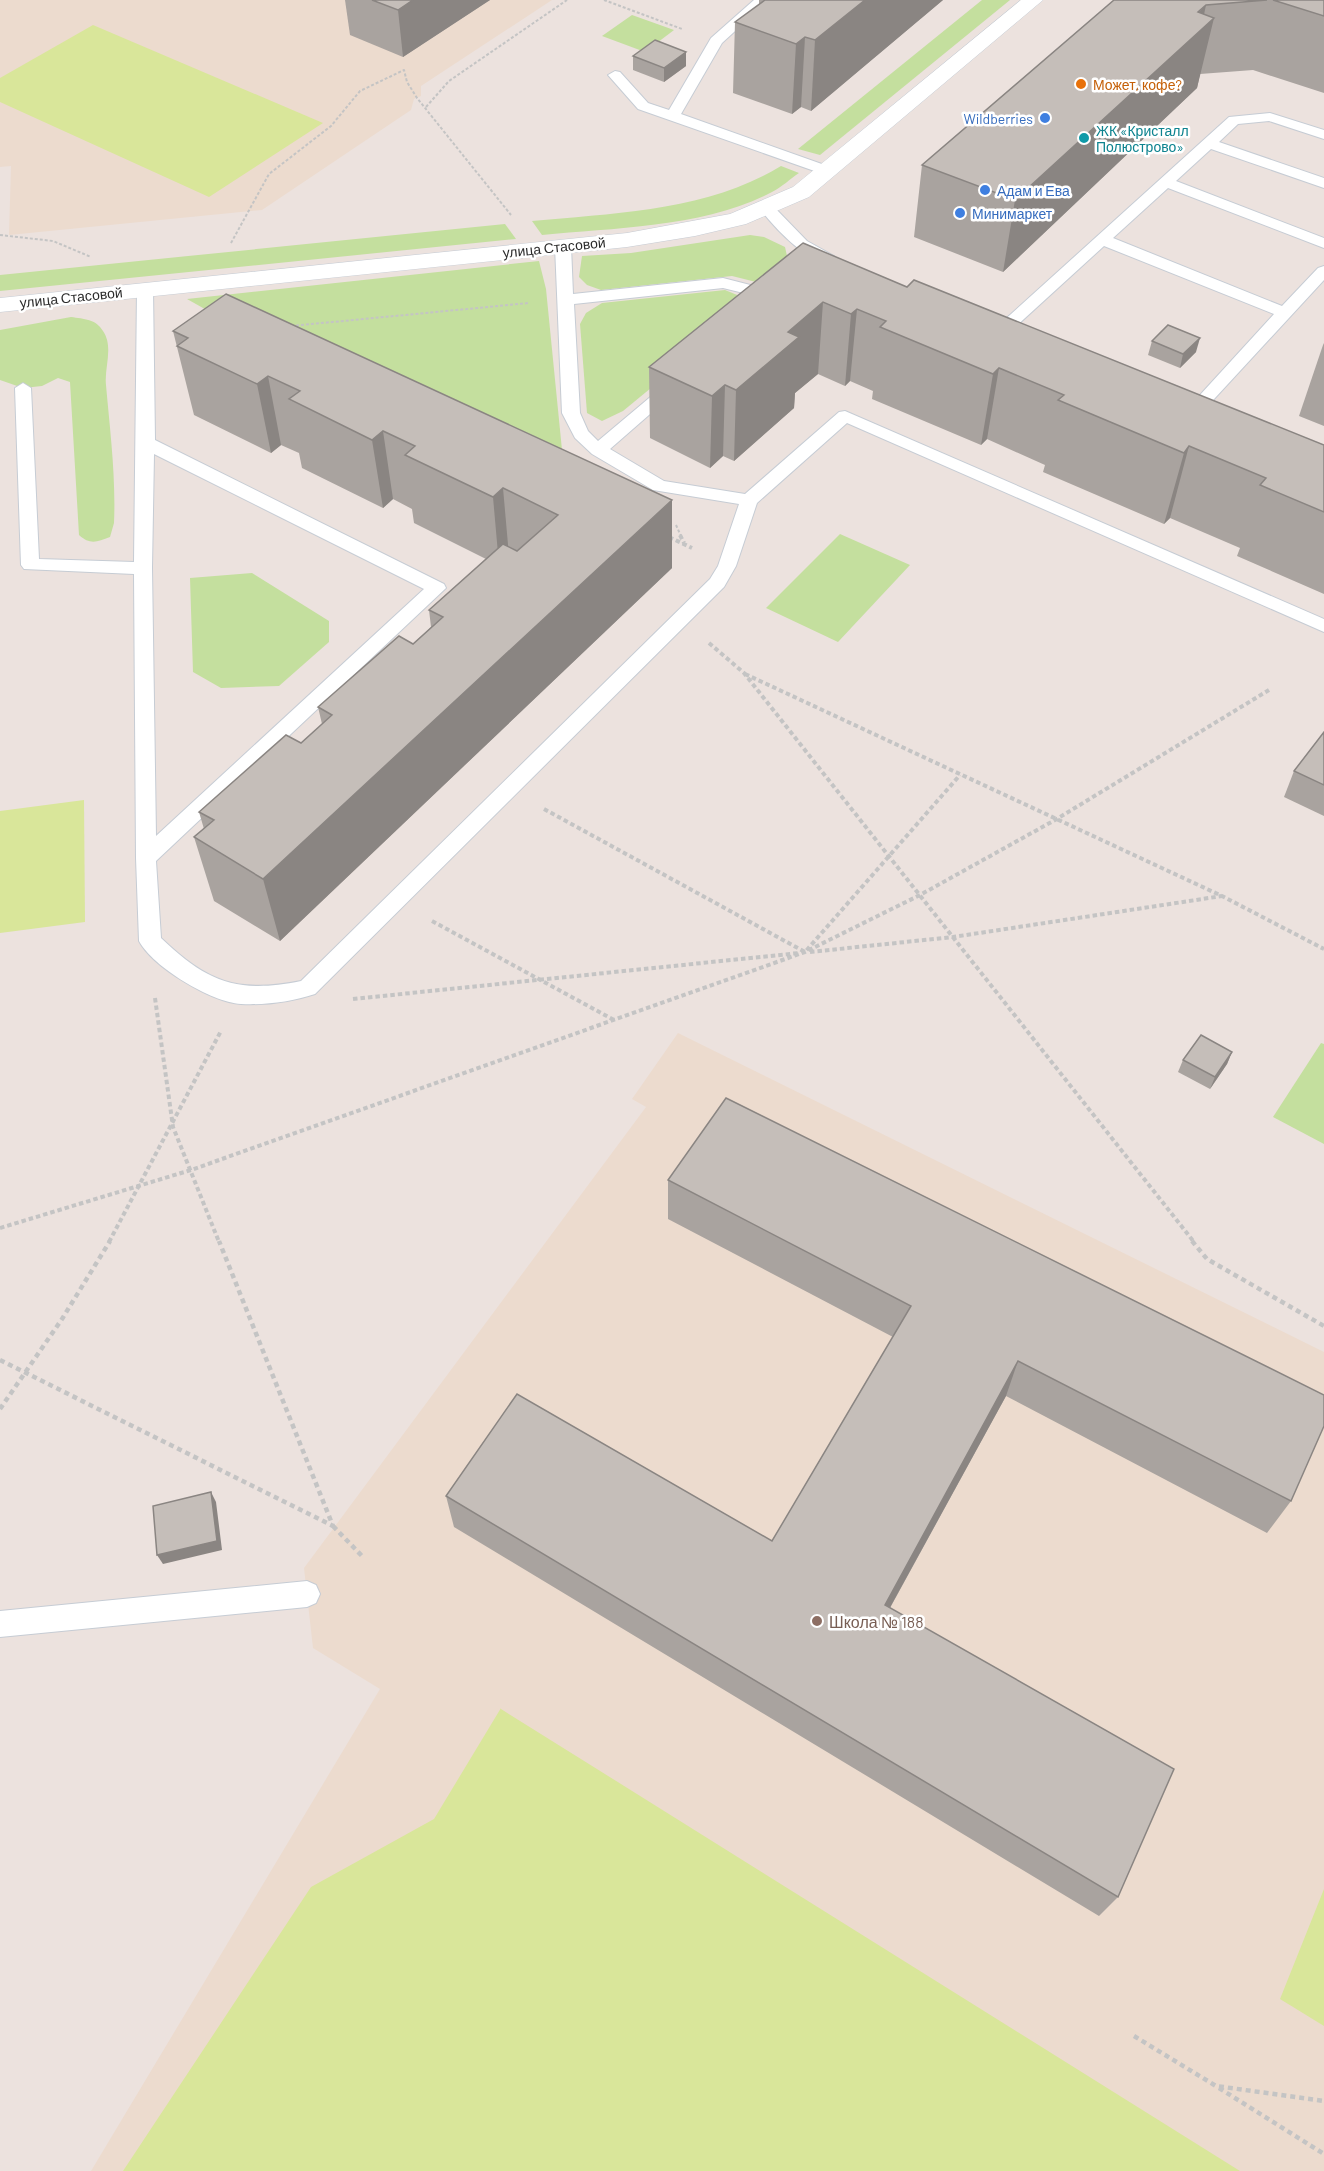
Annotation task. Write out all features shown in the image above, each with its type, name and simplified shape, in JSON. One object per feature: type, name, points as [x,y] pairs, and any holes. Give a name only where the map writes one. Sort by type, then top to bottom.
[{"type":"street","name":"улица Стасовой","points":[[0,305],[687,232],[769,210],[801,192],[828,171],[1033,0]]},
{"type":"lane","points":[[673,116],[716,41],[762,0]]},
{"type":"lane","points":[[615,75],[643,106],[828,171]]},
{"type":"lane","points":[[1027,336],[1000,325],[1101,239],[1234,120],[1270,117],[1324,135]]},
{"type":"lane","points":[[1209,143],[1324,183]]},
{"type":"lane","points":[[1166,182],[1324,243]]},
{"type":"lane","points":[[769,210],[801,244],[833,261],[811,272]]},
{"type":"lane","points":[[1101,239],[1285,313]]},
{"type":"lane","points":[[563,246],[571,413],[581,434],[598,450],[659,486],[749,500]]},
{"type":"lane","points":[[1219,416],[1192,404],[1285,313],[1324,271]]},
{"type":"lane","points":[[564,300],[723,283],[778,297]]},
{"type":"lane","points":[[760,312],[794,284]]},
{"type":"lane","points":[[145,289],[146,443],[143,568],[146,858],[150,940],[177,967],[204,982],[238,995],[273,995],[307,988],[397,902],[717,583],[727,566],[749,500],[845,416],[1324,626]]},
{"type":"lane","points":[[598,450],[688,374]]},
{"type":"lane","points":[[23,388],[30,565],[143,568]]},
{"type":"lane","points":[[146,443],[437,588],[146,858]]},
{"type":"lane","points":[[0,1624],[307,1594]]},
{"type":"path","points":[[426,107],[448,81],[567,0]]},
{"type":"path","points":[[604,0],[716,41]]},
{"type":"path","points":[[229,247],[269,174],[331,126],[360,91],[404,70],[407,82],[513,218]]},
{"type":"path","points":[[0,235],[6,238],[44,239],[66,244],[97,260]]},
{"type":"path","points":[[281,327],[564,300]]},
{"type":"path","points":[[663,534],[727,566]]},
{"type":"path","points":[[682,618],[744,674],[1207,1259],[1324,1326]]},
{"type":"path","points":[[744,674],[1222,896],[1324,949]]},
{"type":"path","points":[[0,1228],[191,1170],[805,952],[920,895],[1055,820],[1269,690]]},
{"type":"path","points":[[805,952],[890,858],[960,775]]},
{"type":"path","points":[[509,789],[805,952]]},
{"type":"path","points":[[307,988],[346,1000],[952,937],[1222,896]]},
{"type":"path","points":[[397,902],[614,1020]]},
{"type":"path","points":[[150,940],[155,999],[173,1127],[333,1526]]},
{"type":"path","points":[[0,1409],[26,1374],[142,1186],[238,995]]},
{"type":"path","points":[[0,1360],[333,1526],[362,1556]]},
{"type":"path","points":[[1134,2036],[1324,2154]]},
{"type":"path","points":[[1216,2086],[1324,2102]]},
{"type":"shaded area","points":[[0,0],[552,0],[421,86],[421,96],[414,99],[411,110],[262,210],[9,235],[11,166],[0,167]]},
{"type":"shaded area","name":"Школа № 188","points":[[678,1033],[1324,1352],[1324,2171],[91,2171],[380,1689],[313,1648],[304,1568],[646,1107],[632,1099]]},
{"type":"green space","points":[[982,0],[1010,0],[820,155],[798,149]]},
{"type":"green space","points":[[632,15],[674,30],[645,52],[602,36]]},
{"type":"green space","points":[[93,25],[323,123],[209,197],[0,102],[0,78]]},
{"type":"green space","points":[[781,166],[799,173],[776,190],[746,204],[690,219],[630,228],[542,235],[532,221],[628,212],[692,201],[752,181]]},
{"type":"green space","points":[[505,224],[516,239],[0,291],[0,275]]},
{"type":"green space","points":[[750,235],[764,237],[785,247],[787,256],[764,284],[732,276],[601,290],[587,285],[579,277],[582,256],[631,253]]},
{"type":"green space","points":[[539,261],[546,289],[562,450],[260,340],[187,299]]},
{"type":"green space","points":[[725,290],[747,299],[747,309],[623,411],[602,421],[587,413],[580,324],[586,313],[602,303]]},
{"type":"green space","points":[[71,317],[97,324],[103,331],[108,344],[106,378],[113,471],[114,523],[110,537],[94,542],[79,535],[70,382],[58,378],[42,386],[23,388],[0,380],[0,330]]},
{"type":"green space","points":[[840,534],[910,565],[838,642],[766,608]]},
{"type":"green space","points":[[252,573],[329,621],[329,642],[279,686],[221,688],[193,672],[190,578]]},
{"type":"green space","points":[[84,800],[85,922],[0,933],[0,811]]},
{"type":"green space","points":[[1321,1043],[1324,1044],[1324,1144],[1273,1117]]},
{"type":"green space","points":[[501,1708],[1240,2171],[123,2171],[311,1887],[434,1819]]},
{"type":"green space","points":[[1324,1889],[1324,2026],[1280,1999]]},
{"type":"building","points":[[372,0],[413,0],[398,10]]},
{"type":"building","points":[[765,0],[865,0],[815,40],[805,37],[796,44],[735,22]]},
{"type":"building","points":[[1114,0],[1267,0],[1206,5],[1198,12],[1214,18],[1015,200],[922,165]]},
{"type":"building","points":[[1273,0],[1324,0],[1324,16]]},
{"type":"building","points":[[655,40],[686,52],[664,68],[633,56]]},
{"type":"building","points":[[803,243],[907,287],[914,280],[1324,445],[1324,512],[1260,485],[1266,478],[1189,446],[1184,453],[1058,400],[1064,395],[999,368],[993,374],[880,327],[886,321],[857,309],[851,314],[823,302],[788,332],[799,337],[736,390],[725,385],[712,396],[649,367]]},
{"type":"building","points":[[226,294],[672,500],[263,879],[194,837],[214,820],[199,812],[286,735],[301,743],[332,715],[318,707],[399,636],[413,644],[443,617],[429,610],[503,544],[517,551],[558,515],[503,488],[493,497],[405,455],[415,446],[383,431],[372,440],[289,399],[300,391],[268,376],[257,384],[177,346],[188,338],[173,331]]},
{"type":"building","points":[[1168,325],[1200,338],[1183,354],[1152,341]]},
{"type":"building","points":[[1324,732],[1324,785],[1294,771]]},
{"type":"building","points":[[1201,1035],[1232,1052],[1215,1077],[1183,1060]]},
{"type":"building","points":[[726,1098],[1324,1395],[1324,1426],[1291,1501],[1018,1361],[885,1605],[1174,1769],[1118,1897],[446,1496],[517,1394],[772,1541],[911,1306],[668,1180]]},
{"type":"building","points":[[211,1492],[217,1541],[157,1555],[153,1506]]},
{"type":"place","name":"Может, кофе?","points":[[1081,84]]},
{"type":"place","name":"Wildberries","points":[[1045,118]]},
{"type":"place","name":"ЖК «Кристалл Полюстрово»","points":[[1084,138]]},
{"type":"place","name":"Адам и Ева","points":[[985,190]]},
{"type":"place","name":"Минимаркет","points":[[960,213]]},
{"type":"place","name":"Школа № 188","points":[[817,1621]]}]
